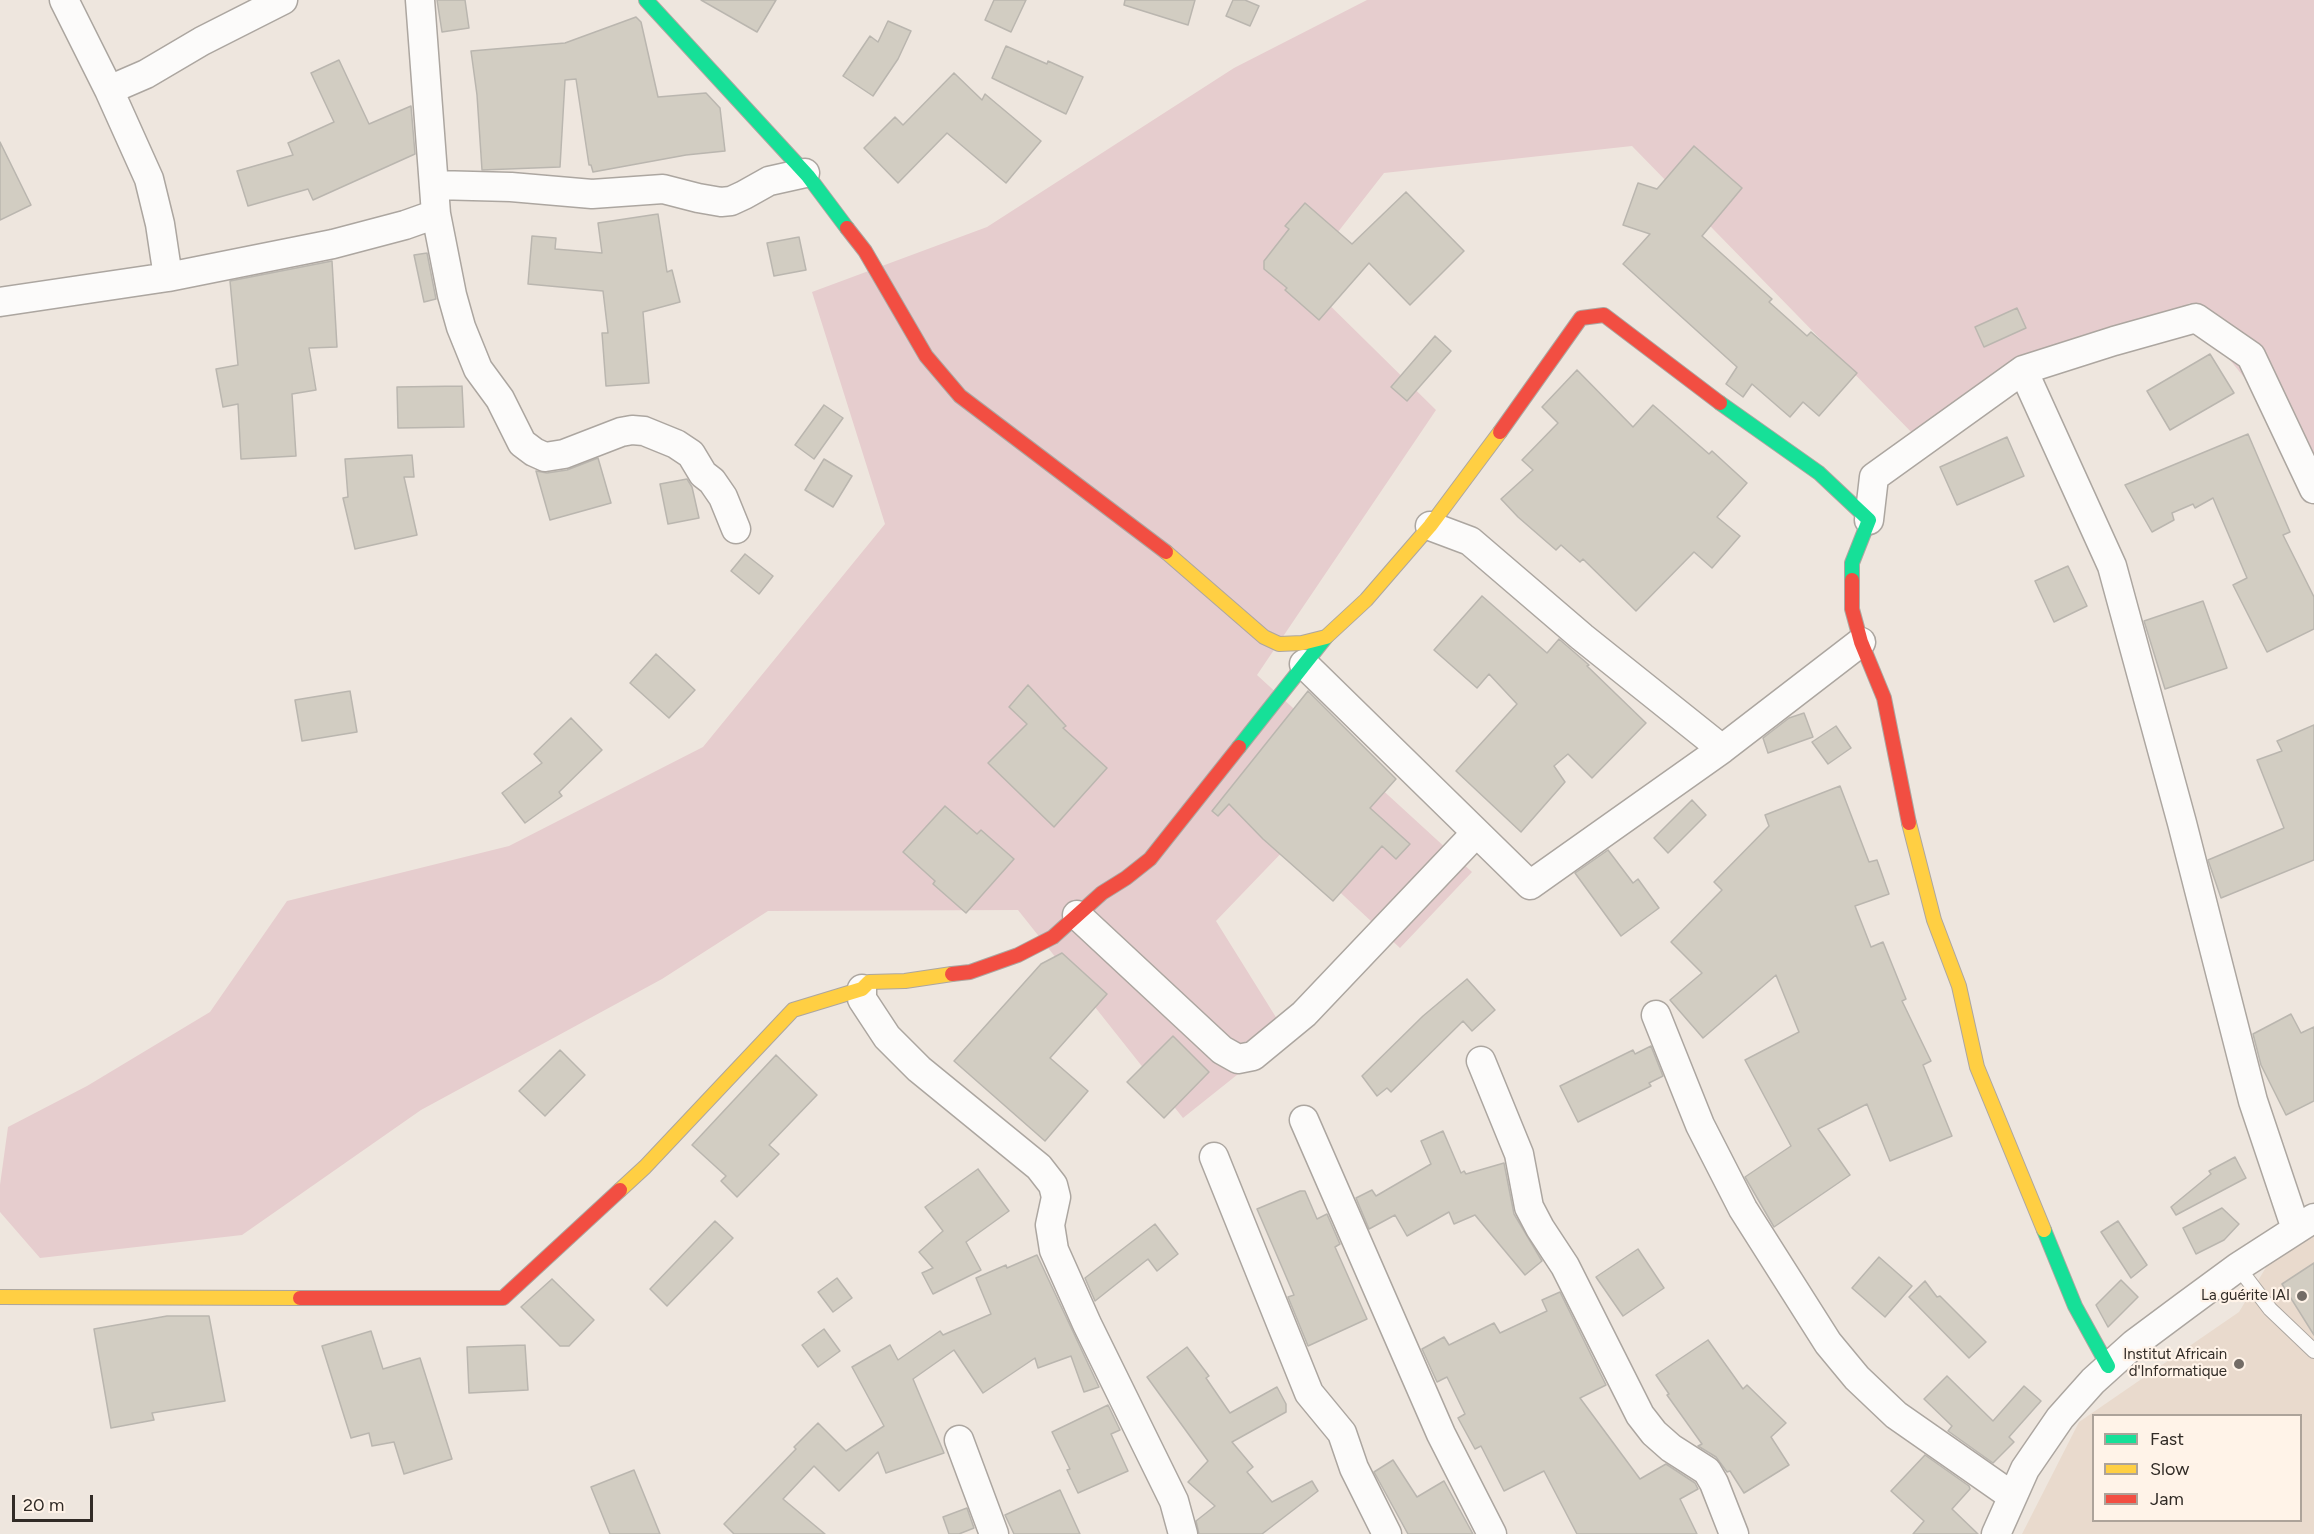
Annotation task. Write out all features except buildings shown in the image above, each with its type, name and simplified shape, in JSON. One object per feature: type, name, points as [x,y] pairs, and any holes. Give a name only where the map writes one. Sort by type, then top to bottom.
[{"type":"street","points":[[64,0],[109,90],[149,179],[160,224],[168,277]]},
{"type":"street","points":[[109,90],[146,74],[202,41],[283,0]]},
{"type":"street","points":[[420,0],[436,214],[452,295],[460,327],[478,369],[500,399],[522,443],[534,453],[544,457],[564,454],[632,430],[644,431],[676,444],[691,454],[703,474],[712,481],[723,497],[736,530]]},
{"type":"street","points":[[646,0],[805,173],[865,251],[926,356],[960,396],[997,426],[1028,445],[1153,540],[1264,637],[1279,644],[1302,643],[1326,637]]},
{"type":"street","points":[[435,185],[511,187],[592,194],[663,189],[721,202],[744,195],[769,182],[805,173]]},
{"type":"street","points":[[0,302],[168,277],[333,244],[405,225],[436,214]]},
{"type":"street","points":[[0,1298],[503,1298],[645,1167],[793,1010],[862,989],[869,982],[905,981],[970,972],[1018,955],[1053,937],[1077,915],[1150,859],[1326,637],[1366,600],[1430,526],[1547,368],[1581,318],[1604,315],[1752,427],[1819,473],[1869,520]]},
{"type":"street","points":[[2108,1366],[2075,1306],[1977,1067],[1959,986],[1934,920],[1903,800],[1884,698],[1861,642],[1852,609],[1852,563],[1869,520],[1874,477],[2023,370],[2196,318],[2251,356],[2314,489]]},
{"type":"street","points":[[1996,1534],[2025,1469],[2060,1418],[2108,1366],[2238,1267],[2305,1223],[2253,1101],[2182,823],[2112,566],[2023,370]]},
{"type":"street","points":[[1430,526],[1470,541],[1582,637],[1722,750]]},
{"type":"street","points":[[1304,664],[1530,885],[1722,750],[1861,642]]},
{"type":"street","points":[[1077,915],[1222,1050],[1238,1059],[1253,1056],[1304,1014],[1476,833]]},
{"type":"street","points":[[862,989],[862,999],[887,1037],[919,1068],[1040,1167],[1053,1185],[1056,1197],[1050,1225],[1054,1250],[1087,1324],[1174,1501],[1183,1534]]},
{"type":"street","points":[[1656,1015],[1700,1125],[1743,1209],[1828,1343],[1857,1378],[1896,1415],[2012,1497]]},
{"type":"street","points":[[1481,1061],[1519,1154],[1529,1208],[1564,1266],[1640,1415],[1654,1433],[1671,1448],[1707,1471],[1734,1534]]},
{"type":"street","points":[[1304,1120],[1441,1434],[1492,1534]]},
{"type":"street","points":[[1214,1157],[1309,1393],[1342,1433],[1354,1468],[1387,1534]]},
{"type":"street","points":[[959,1440],[994,1534]]},
{"type":"lane","points":[[2238,1267],[2270,1309],[2314,1351]]},
{"type":"shaded area","points":[[1367,0],[2314,0],[2314,489],[2294,439],[2196,318],[2190,303],[1918,439],[1632,146],[1384,173],[1302,278],[1436,410],[1257,675],[1472,872],[1400,948],[1289,845],[1216,921],[1287,1035],[1183,1118],[1018,910],[768,911],[662,979],[421,1110],[242,1235],[40,1258],[0,1212],[0,1185],[8,1127],[87,1086],[210,1012],[287,901],[509,846],[703,747],[885,524],[812,292],[987,227],[1234,68]]},
{"type":"shaded area","name":"Institut Africain d'Informatique","points":[[2314,1226],[2314,1534],[2022,1534],[2079,1422],[2239,1312],[2279,1246]]},
{"type":"traffic: fast","points":[[646,0],[808,176],[847,228]]},
{"type":"traffic: fast","points":[[1720,403],[1819,473],[1869,520],[1852,563],[1852,580]]},
{"type":"traffic: fast","points":[[1239,747],[1326,637]]},
{"type":"traffic: fast","points":[[2044,1230],[2075,1306],[2108,1366]]},
{"type":"traffic: slow","points":[[1166,552],[1264,637],[1279,644],[1302,643],[1326,637],[1366,600],[1430,526],[1500,432]]},
{"type":"traffic: slow","points":[[1909,823],[1934,920],[1959,986],[1977,1067],[2044,1230]]},
{"type":"traffic: slow","points":[[620,1190],[645,1167],[793,1010],[862,989],[869,982],[905,981],[952,974]]},
{"type":"traffic: slow","points":[[0,1297],[300,1298]]},
{"type":"traffic: jam","points":[[847,228],[865,251],[926,356],[960,396],[1166,552]]},
{"type":"traffic: jam","points":[[1500,432],[1581,318],[1604,315],[1720,403]]},
{"type":"traffic: jam","points":[[1852,580],[1852,609],[1861,642],[1884,698],[1909,823]]},
{"type":"traffic: jam","points":[[952,974],[970,972],[1018,955],[1053,937],[1102,893],[1150,859],[1239,747]]},
{"type":"traffic: jam","points":[[300,1298],[503,1298],[620,1190]]},
{"type":"place","name":"La guérite IAI","points":[[2302,1296]]},
{"type":"place","name":"Institut Africain d'Informatique","points":[[2239,1364]]}]
